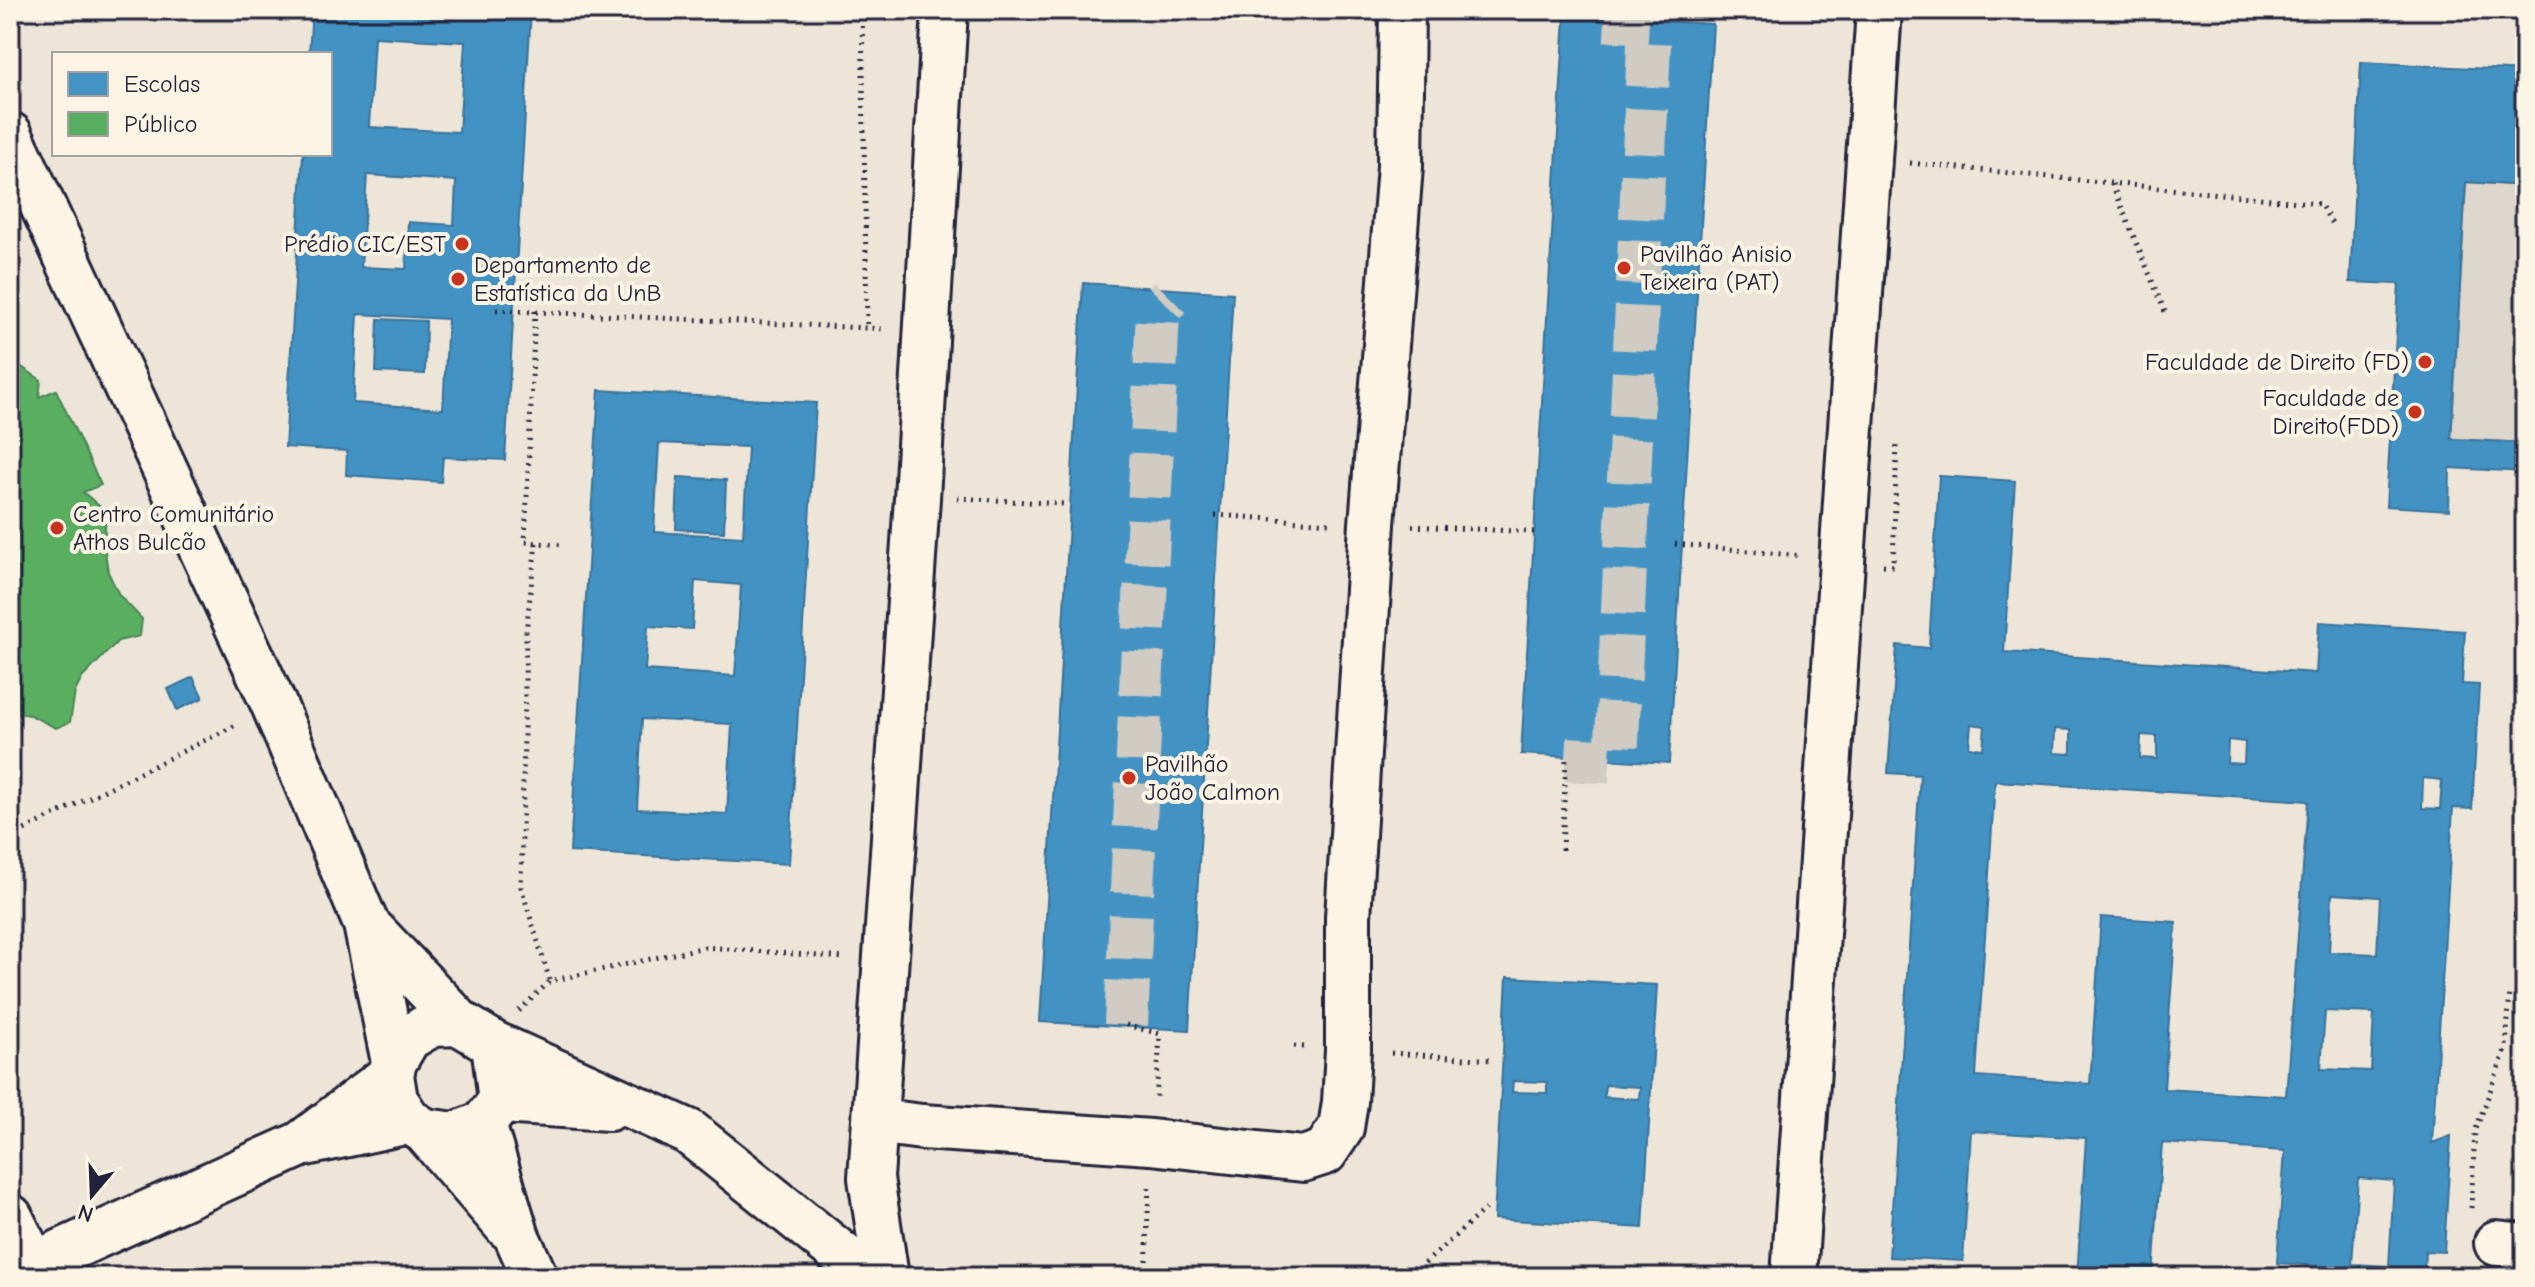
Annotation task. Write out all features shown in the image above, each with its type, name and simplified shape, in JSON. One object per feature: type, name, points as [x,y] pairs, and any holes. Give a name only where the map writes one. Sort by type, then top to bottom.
[{"type":"street","points":[[886,1277],[871,1178],[917,498],[945,10]]},
{"type":"street","points":[[875,1121],[922,1127],[1151,1142],[1303,1159],[1325,1152],[1341,1128],[1348,1050],[1348,917],[1372,524],[1400,166],[1402,10]]},
{"type":"street","points":[[1794,1277],[1879,10]]},
{"type":"street","points":[[10,135],[274,705],[366,924],[393,1068],[395,1100],[517,1237]]},
{"type":"street","points":[[366,924],[481,1035],[492,1112],[517,1237],[535,1277]]},
{"type":"street","points":[[301,1144],[393,1068],[408,1038],[432,1024],[481,1035],[689,1132],[860,1269],[879,1277]]},
{"type":"street","points":[[10,1217],[22,1269],[301,1144],[417,1126],[455,1135],[492,1112],[640,1110]]},
{"type":"street","points":[[824,1241],[871,1178]]},
{"type":"path","points":[[862,10],[867,328]]},
{"type":"path","points":[[1904,163],[2320,204],[2332,223]]},
{"type":"path","points":[[2111,184],[2165,312]]},
{"type":"path","points":[[496,310],[927,332]]},
{"type":"path","points":[[535,311],[525,542],[564,545]]},
{"type":"path","points":[[917,498],[1064,504]]},
{"type":"path","points":[[536,543],[526,632],[521,887],[550,981]]},
{"type":"path","points":[[1675,544],[1843,560]]},
{"type":"path","points":[[10,837],[274,705]]},
{"type":"path","points":[[1562,850],[1566,759]]},
{"type":"path","points":[[2513,915],[2525,916]]},
{"type":"path","points":[[481,1035],[550,981],[705,947],[886,961]]},
{"type":"path","points":[[2498,1236],[2475,1132],[2506,1048],[2510,990]]},
{"type":"path","points":[[1417,1277],[1423,1265],[1485,1209]]},
{"type":"shaded area","points":[[10,10],[2525,10],[2525,1277],[10,1277]]},
{"type":"shaded area","points":[[2466,182],[2525,186],[2525,443],[2451,439]]},
{"type":"building: Escolas","name":"Prédio CIC/EST","points":[[312,10],[531,10],[505,460],[443,457],[441,482],[346,475],[347,451],[285,447],[303,156],[332,156],[332,52],[309,52]],"holes":[[[374,37],[465,42],[459,132],[369,127]],[[367,175],[456,181],[454,225],[408,222],[406,269],[361,267]],[[358,314],[448,319],[443,409],[353,403]]]},
{"type":"building: Escolas","name":"Pavilhão Anisio Teixeira (PAT)","points":[[1565,16],[1713,24],[1669,763],[1521,754]]},
{"type":"building: Escolas","name":"Faculdade de Direito (FD)","points":[[2361,62],[2525,71],[2525,186],[2466,182],[2451,439],[2525,443],[2525,472],[2450,468],[2449,510],[2386,506],[2399,284],[2350,282]]},
{"type":"building: Escolas","name":"Pavilhão João Calmon","points":[[1083,283],[1233,293],[1189,1030],[1040,1022]]},
{"type":"building: Escolas","points":[[378,319],[426,321],[425,374],[376,372]]},
{"type":"building: Escolas","points":[[599,390],[816,403],[789,864],[570,852]],"holes":[[[659,443],[748,447],[743,537],[654,532]],[[695,581],[741,585],[735,676],[645,670],[648,626],[692,629]],[[642,719],[732,724],[727,814],[637,809]]]},
{"type":"building: Escolas","points":[[1939,476],[2015,481],[2004,652],[2316,673],[2319,622],[2465,631],[2462,684],[2479,685],[2472,809],[2453,808],[2432,1143],[2451,1136],[2444,1252],[2425,1251],[2424,1273],[2277,1263],[2285,1151],[2162,1143],[2153,1277],[2077,1277],[2086,1138],[1971,1131],[1963,1261],[1889,1257],[1920,775],[1888,773],[1897,645],[1929,648]],"holes":[[[1971,724],[1985,726],[1983,749],[1969,747]],[[2055,729],[2071,730],[2071,754],[2054,753]],[[2141,735],[2157,736],[2157,759],[2140,758]],[[2228,740],[2245,742],[2244,764],[2227,763]],[[2423,778],[2442,780],[2440,809],[2422,808]],[[1995,781],[2308,801],[2286,1096],[2164,1089],[2176,922],[2101,917],[2090,1084],[1976,1076]],[[2332,894],[2380,897],[2377,954],[2329,952]],[[2325,1011],[2374,1013],[2371,1071],[2321,1069]],[[2358,1178],[2394,1181],[2389,1266],[2352,1264]]]},
{"type":"building: Escolas","points":[[678,477],[726,480],[724,532],[676,529]]},
{"type":"building: Escolas","points":[[193,677],[203,698],[177,710],[168,689]]},
{"type":"building: Escolas","points":[[1507,977],[1657,985],[1643,1228],[1494,1219]],"holes":[[[1513,1081],[1547,1082],[1547,1093],[1512,1092]],[[1605,1085],[1640,1087],[1639,1099],[1604,1097]]]},
{"type":"building: Público","name":"Centro Comunitário Athos Bulcão","points":[[10,359],[41,380],[39,397],[56,390],[101,485],[83,492],[106,512],[104,544],[108,572],[119,595],[142,619],[140,636],[118,641],[82,678],[75,692],[70,722],[56,728],[30,715],[10,712]]},
{"type":"tunnel","points":[[1566,759],[1616,762],[1650,22],[1597,19]]},
{"type":"tunnel","points":[[1126,1025],[1158,309],[1170,297]]},
{"type":"place","name":"Prédio CIC/EST","points":[[462,244]]},
{"type":"place","name":"Pavilhão Anisio Teixeira (PAT)","points":[[1624,268]]},
{"type":"place","name":"Departamento de Estatística da UnB","points":[[458,279]]},
{"type":"place","name":"Faculdade de Direito (FD)","points":[[2425,362]]},
{"type":"place","name":"Faculdade de Direito(FDD)","points":[[2415,412]]},
{"type":"place","name":"Centro Comunitário Athos Bulcão","points":[[57,528]]},
{"type":"place","name":"Pavilhão João Calmon","points":[[1129,778]]}]
